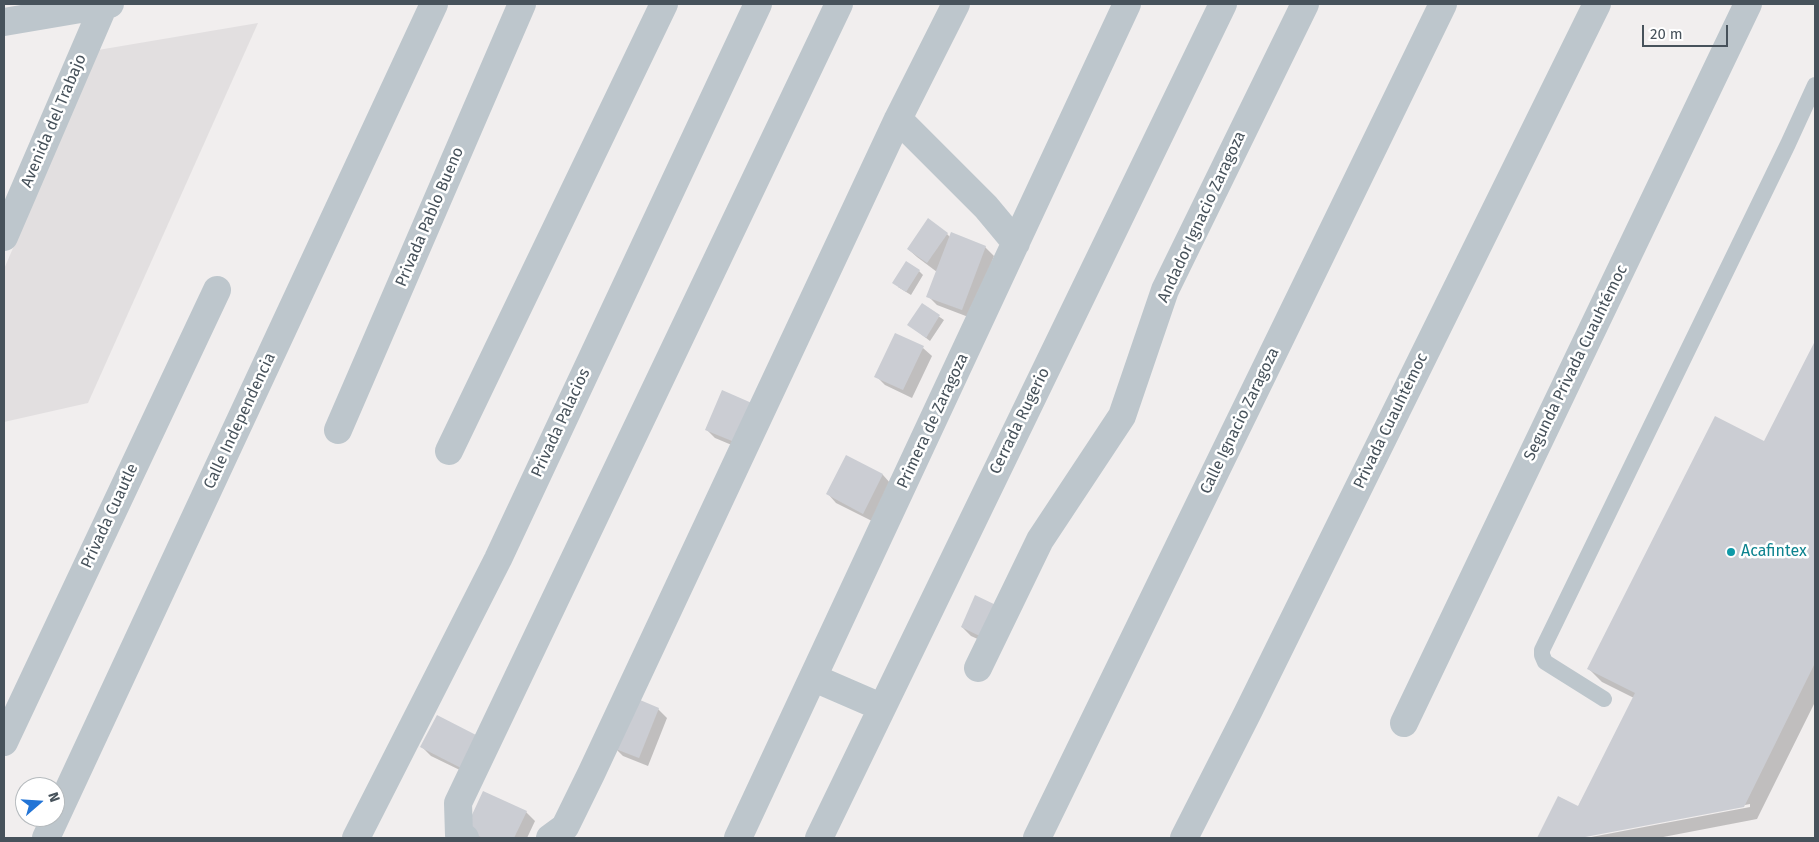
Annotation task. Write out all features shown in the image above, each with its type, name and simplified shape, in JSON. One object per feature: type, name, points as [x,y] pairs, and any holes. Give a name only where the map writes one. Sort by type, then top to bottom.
[{"type":"street","points":[[4,22],[107,4]]},
{"type":"street","name":"Avenida del Trabajo","points":[[4,237],[107,4]]},
{"type":"street","name":"Calle Independencia","points":[[46,838],[434,4]]},
{"type":"street","name":"Privada Pablo Bueno","points":[[338,430],[522,4]]},
{"type":"street","points":[[450,451],[664,4]]},
{"type":"street","name":"Privada Palacios","points":[[356,838],[498,559],[758,4]]},
{"type":"street","points":[[466,838],[459,834],[458,803],[839,4]]},
{"type":"street","points":[[550,838],[564,827],[591,774],[898,119],[956,4]]},
{"type":"street","name":"Primera de Zaragoza","points":[[738,838],[1127,4]]},
{"type":"street","name":"Cerrada Rugerio","points":[[819,838],[1223,4]]},
{"type":"street","name":"Andador Ignacio Zaragoza","points":[[978,668],[1040,540],[1122,416],[1165,290],[1305,4]]},
{"type":"street","name":"Calle Ignacio Zaragoza","points":[[1037,838],[1443,4]]},
{"type":"street","name":"Privada Cuauhtémoc","points":[[1184,838],[1597,4]]},
{"type":"street","name":"Segunda Privada Cuauhtémoc","points":[[1404,723],[1748,4]]},
{"type":"street","points":[[898,119],[986,207],[1016,243]]},
{"type":"street","name":"Privada Cuautle","points":[[4,742],[217,290]]},
{"type":"street","points":[[814,678],[881,707]]},
{"type":"lane","points":[[1604,700],[1546,662],[1542,655],[1542,650],[1815,85]]},
{"type":"shaded area","points":[[258,23],[88,403],[4,422],[4,269],[98,50]]},
{"type":"building","points":[[928,218],[948,233],[927,263],[907,249]]},
{"type":"building","points":[[951,232],[986,246],[962,310],[926,297]]},
{"type":"building","points":[[906,261],[920,270],[906,292],[892,283]]},
{"type":"building","points":[[922,303],[940,315],[926,338],[907,325]]},
{"type":"building","points":[[895,333],[924,346],[903,390],[874,377]]},
{"type":"building","name":"Acafintex","points":[[1815,341],[1815,663],[1744,807],[1580,838],[1537,838],[1558,796],[1578,806],[1635,693],[1587,669],[1715,416],[1764,441]]},
{"type":"building","points":[[722,390],[754,404],[737,443],[705,430]]},
{"type":"building","points":[[846,455],[883,474],[863,514],[826,494]]},
{"type":"building","points":[[975,595],[1000,607],[986,639],[961,627]]},
{"type":"building","points":[[633,697],[659,708],[639,758],[613,748]]},
{"type":"building","points":[[437,715],[476,735],[461,768],[420,747]]},
{"type":"building","points":[[483,791],[527,811],[514,838],[483,838],[465,830]]},
{"type":"place","name":"Acafintex","points":[[1731,552]]}]
